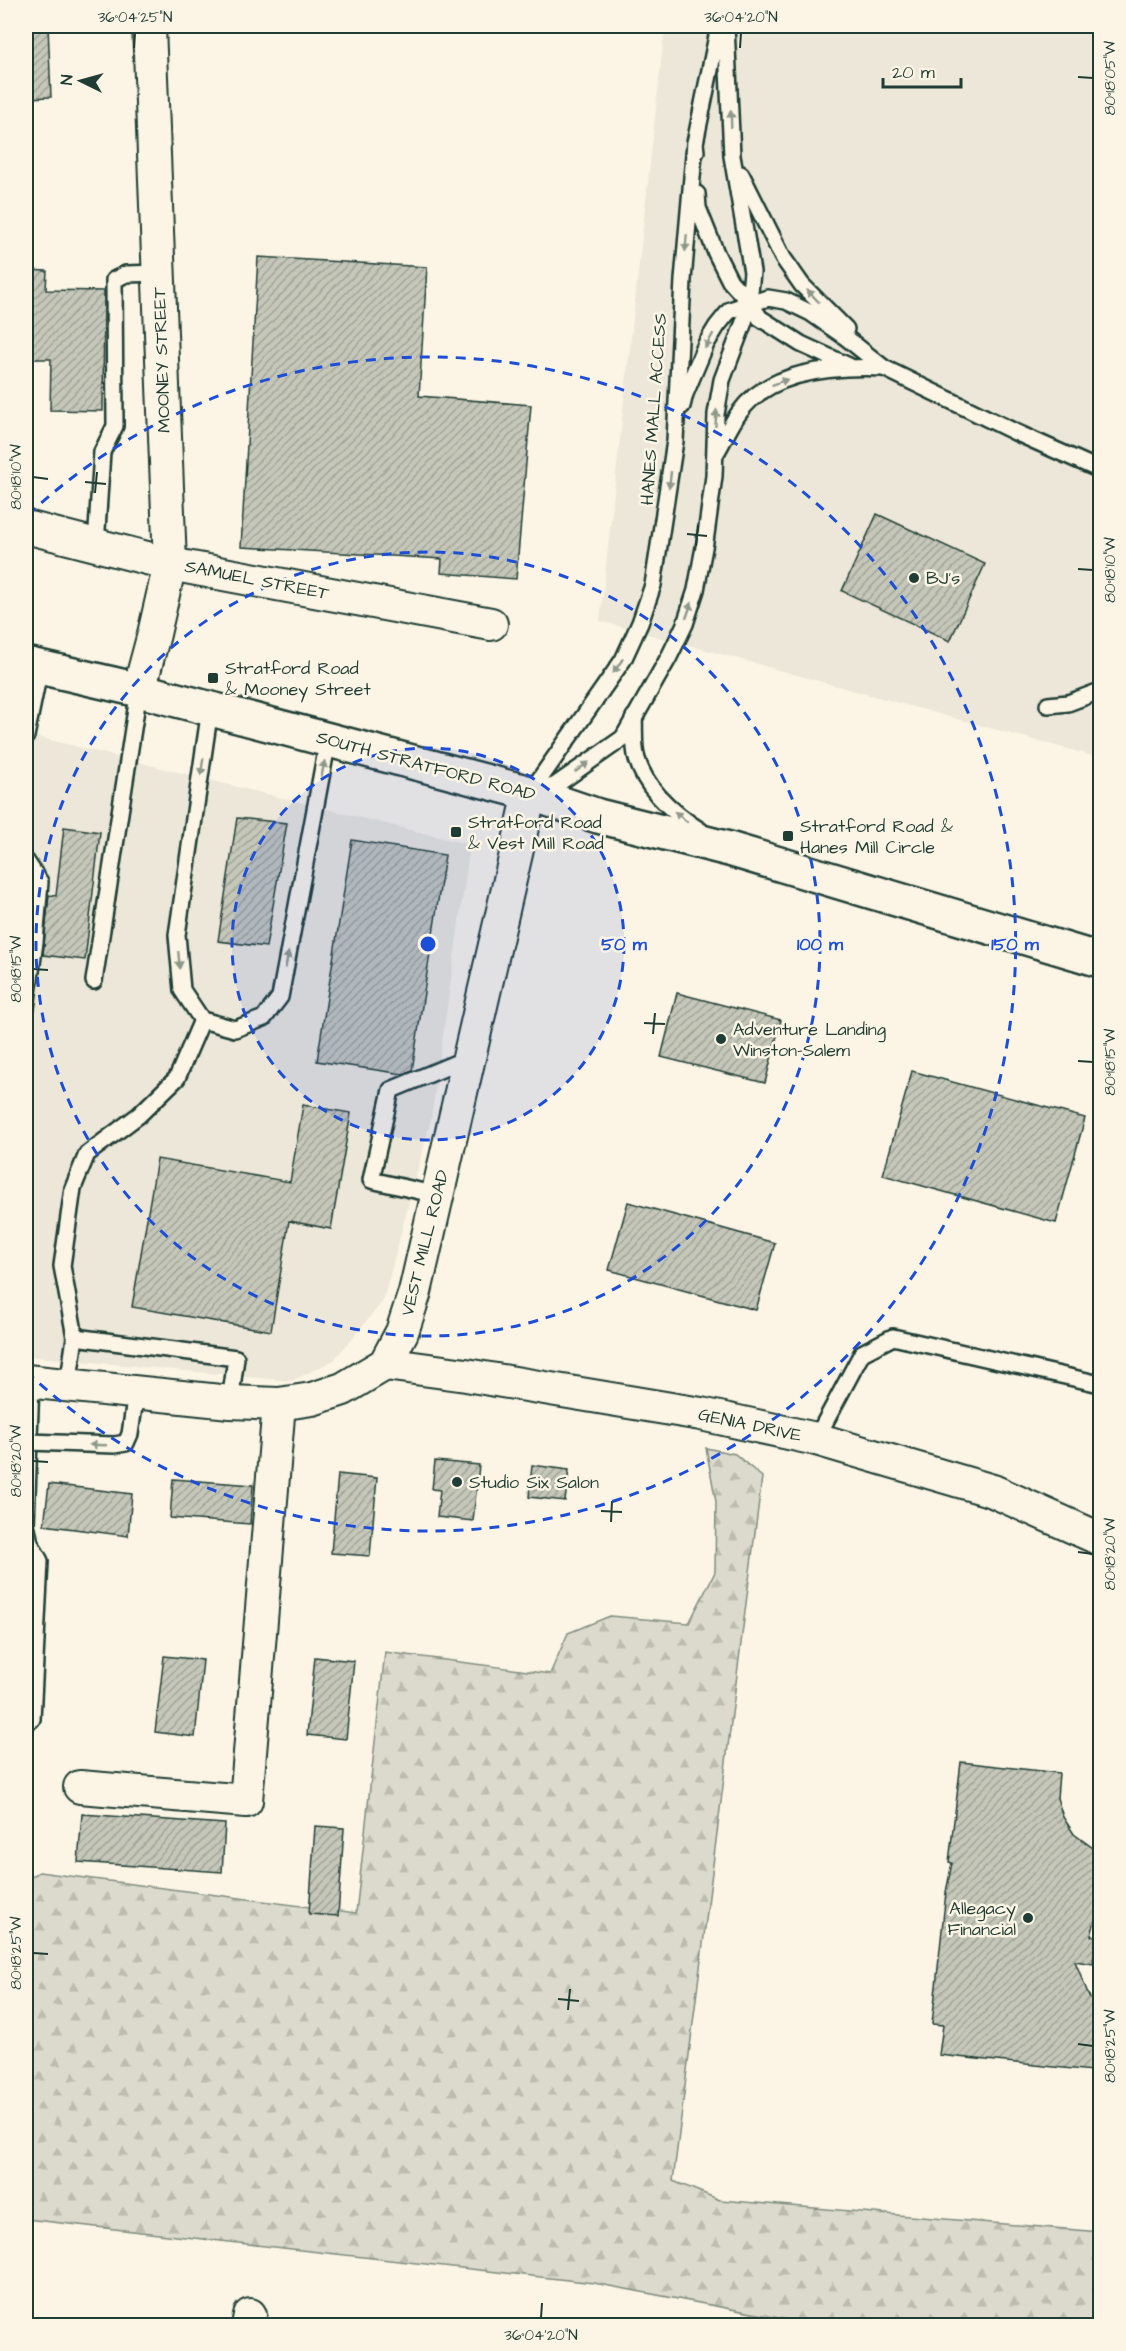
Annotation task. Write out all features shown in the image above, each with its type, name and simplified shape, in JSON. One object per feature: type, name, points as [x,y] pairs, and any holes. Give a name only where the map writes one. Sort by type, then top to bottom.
[{"type":"main road","name":"SOUTH STRATFORD ROAD","points":[[33,666],[139,690],[530,794],[597,816],[729,849],[1101,960]]},
{"type":"street","name":"MOONEY STREET","points":[[139,690],[170,564],[149,26]]},
{"type":"street","name":"SAMUEL STREET","points":[[26,527],[170,564],[491,624]]},
{"type":"street","name":"VEST MILL ROAD","points":[[385,1364],[402,1332],[415,1292],[530,794]]},
{"type":"street","points":[[28,1381],[230,1402],[279,1404],[328,1395],[343,1389],[385,1364]]},
{"type":"street","name":"GENIA DRIVE","points":[[385,1364],[701,1414],[816,1439],[993,1491],[1101,1539]]},
{"type":"street","points":[[80,1787],[246,1801],[279,1404]]},
{"type":"lane","points":[[719,26],[695,143],[698,208],[716,253],[730,280],[760,318],[801,344],[849,366]]},
{"type":"lane","points":[[530,794],[556,786],[623,738],[669,657],[685,624],[696,590],[705,542],[715,455],[716,414],[722,380],[744,322],[752,272],[732,156],[726,26]]},
{"type":"lane","name":"HANES MALL ACCESS","points":[[530,794],[622,660],[640,623],[653,585],[675,441],[683,280],[695,143]]},
{"type":"lane","points":[[732,156],[769,234],[796,276],[884,368]]},
{"type":"lane","points":[[96,545],[102,452],[115,426],[114,280],[126,274],[159,273]]},
{"type":"lane","points":[[675,441],[685,394],[706,344],[730,310],[749,302],[768,298],[786,301],[811,314],[844,336],[884,368],[1015,432],[1101,470]]},
{"type":"lane","points":[[715,455],[740,411],[767,387],[800,375],[849,366],[884,368]]},
{"type":"lane","points":[[26,736],[33,666]]},
{"type":"lane","points":[[94,981],[139,690]]},
{"type":"lane","points":[[1048,705],[1068,703],[1101,691]]},
{"type":"lane","points":[[210,709],[177,935],[182,990],[202,1020],[235,1029],[264,1018],[280,997],[328,740]]},
{"type":"lane","points":[[634,717],[636,759],[650,784],[678,816],[729,849]]},
{"type":"lane","points":[[26,861],[40,882],[26,1008]]},
{"type":"lane","points":[[68,1386],[75,1336],[62,1266],[73,1188],[87,1154],[140,1115],[177,1078],[202,1020]]},
{"type":"lane","points":[[437,1195],[371,1180],[391,1090],[469,1058]]},
{"type":"lane","points":[[75,1336],[236,1358],[230,1402]]},
{"type":"lane","points":[[816,1439],[862,1353],[893,1337],[1101,1384]]},
{"type":"lane","points":[[26,1718],[32,1719],[33,1561],[26,1525],[29,1442],[28,1381]]},
{"type":"lane","points":[[29,1442],[114,1445],[126,1443],[130,1434],[136,1393]]},
{"type":"shaded area","points":[[665,26],[1100,26],[1100,758],[600,621]]},
{"type":"shaded area","points":[[26,734],[470,845],[431,1119],[383,1301],[334,1360],[292,1381],[26,1356]]},
{"type":"green space","points":[[706,1448],[735,1454],[762,1477],[673,2181],[720,2200],[1100,2232],[1100,2325],[815,2325],[594,2283],[26,2219],[26,1880],[39,1872],[356,1913],[385,1652],[550,1674],[568,1633],[610,1616],[689,1623],[715,1572],[716,1502]]},
{"type":"building","points":[[26,26],[48,26],[51,97],[26,98]]},
{"type":"building","points":[[258,257],[427,267],[419,396],[531,405],[516,579],[441,573],[442,559],[241,547]]},
{"type":"building","points":[[26,270],[47,271],[46,290],[104,291],[103,411],[50,410],[51,359],[26,359]]},
{"type":"building","name":"BJ's","points":[[877,514],[985,564],[950,641],[842,591]]},
{"type":"building","points":[[237,818],[287,823],[266,947],[218,941]]},
{"type":"building","points":[[64,827],[100,832],[85,960],[43,955],[49,895],[56,896]]},
{"type":"building","points":[[352,840],[445,855],[412,1071],[403,1074],[317,1061]]},
{"type":"building","name":"Adventure Landing Winston-Salem","points":[[677,993],[781,1020],[765,1083],[661,1057]]},
{"type":"building","points":[[912,1071],[1085,1118],[1056,1223],[883,1175]]},
{"type":"building","points":[[303,1105],[351,1113],[331,1229],[289,1221],[271,1331],[132,1307],[157,1159],[290,1182]]},
{"type":"building","points":[[628,1202],[775,1243],[756,1310],[609,1270]]},
{"type":"building","points":[[435,1461],[479,1465],[473,1521],[437,1517],[440,1490],[432,1489]]},
{"type":"building","points":[[532,1465],[569,1470],[565,1501],[529,1497]]},
{"type":"building","points":[[338,1474],[377,1478],[370,1556],[331,1553]]},
{"type":"building","points":[[173,1479],[253,1485],[250,1524],[170,1518]]},
{"type":"building","points":[[49,1484],[132,1494],[128,1536],[44,1525]]},
{"type":"building","points":[[164,1656],[203,1660],[195,1737],[155,1732]]},
{"type":"building","points":[[315,1657],[354,1661],[346,1739],[307,1735]]},
{"type":"building","name":"Allegacy Financial","points":[[961,1762],[1059,1773],[1057,1798],[1063,1817],[1074,1834],[1101,1854],[1101,1877],[1095,1877],[1099,1905],[1091,1936],[1096,1936],[1093,1964],[1075,1961],[1089,1996],[1101,2014],[1101,2072],[939,2055],[943,2025],[932,2024],[946,1892],[952,1863],[949,1862]]},
{"type":"building","points":[[82,1814],[225,1824],[222,1872],[78,1862]]},
{"type":"building","points":[[315,1826],[344,1828],[338,1916],[309,1914]]},
{"type":"place","name":"BJ's","points":[[914,578]]},
{"type":"place","name":"Stratford Road & Mooney Street","points":[[213,678]]},
{"type":"place","name":"Stratford Road & Vest Mill Road","points":[[456,832]]},
{"type":"place","name":"Stratford Road & Hanes Mill Circle","points":[[788,836]]},
{"type":"place","name":"Adventure Landing Winston-Salem","points":[[721,1039]]},
{"type":"place","name":"Studio Six Salon","points":[[457,1482]]},
{"type":"place","name":"Allegacy Financial","points":[[1028,1918]]}]
